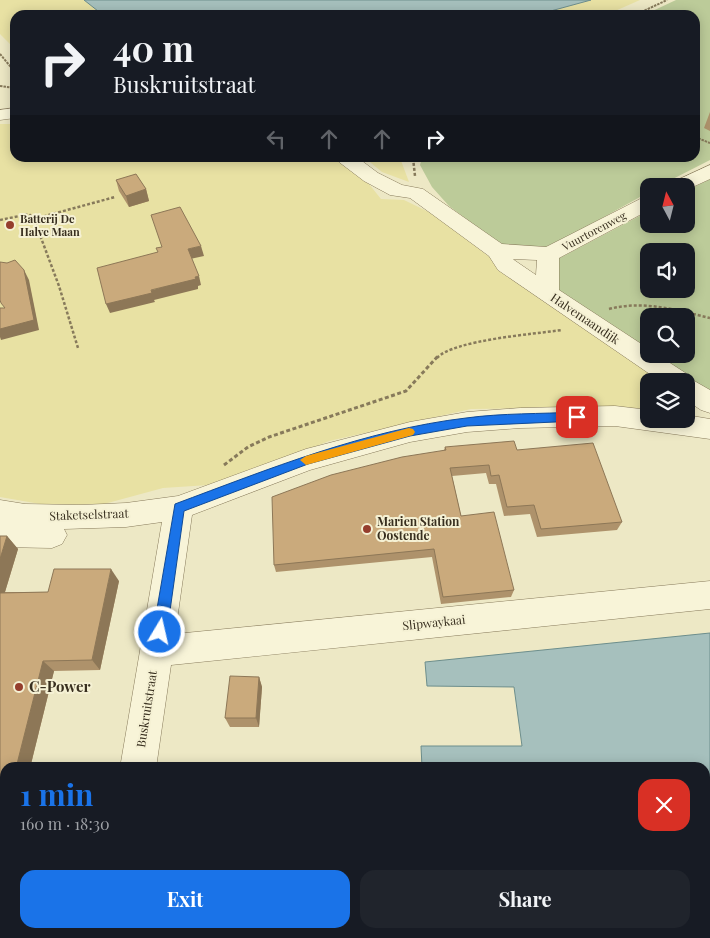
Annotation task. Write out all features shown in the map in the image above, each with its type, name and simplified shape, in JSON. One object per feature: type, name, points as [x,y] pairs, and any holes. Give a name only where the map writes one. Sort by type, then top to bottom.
[{"type":"street","name":"Halvemaandijk","points":[[351,162],[371,177],[397,191],[416,193],[498,250],[506,265],[666,373]]},
{"type":"street","points":[[695,178],[710,171]]},
{"type":"street","name":"Vuurtorenweg","points":[[548,294],[547,264],[549,254],[640,207]]},
{"type":"street","points":[[498,250],[549,254]]},
{"type":"street","points":[[695,393],[710,403]]},
{"type":"street","points":[[179,508],[306,460],[410,432],[467,422],[520,418],[615,416],[710,429]]},
{"type":"street","name":"Staketselstraat","points":[[0,512],[25,516],[53,517],[126,515],[179,508]]},
{"type":"street","name":"Buskruitstraat","points":[[139,762],[179,508]]},
{"type":"street","points":[[0,534],[87,536],[121,532],[126,515]]},
{"type":"street","name":"Slipwaykaai","points":[[157,651],[710,596]]},
{"type":"path","points":[[645,10],[667,0]]},
{"type":"path","points":[[0,54],[10,66]]},
{"type":"path","points":[[34,219],[115,197]]},
{"type":"path","points":[[0,220],[29,214],[34,219],[59,286],[78,348]]},
{"type":"path","points":[[218,470],[248,447],[269,437],[406,391],[416,382],[433,360],[451,348],[475,342],[566,329],[587,321],[611,308],[631,303],[651,304],[710,318]]},
{"type":"green space","points":[[676,0],[710,0],[710,160],[675,178],[640,178],[640,197],[552,246],[527,250],[505,246],[486,234],[449,206],[432,187],[420,165],[421,162],[700,162],[700,10],[655,10]]},
{"type":"green space","points":[[710,179],[710,396],[695,386],[695,373],[676,373],[661,363],[695,363],[695,308],[640,308],[640,349],[556,293],[556,260],[640,216],[640,233],[695,233],[695,186]]},
{"type":"sand","points":[[0,0],[84,0],[97,10],[10,10],[10,44],[0,34]]},
{"type":"sand","points":[[591,0],[640,0],[617,10],[554,10]]},
{"type":"sand","points":[[0,124],[10,124],[10,162],[344,162],[361,174],[381,199],[404,200],[435,215],[496,262],[498,270],[649,373],[640,373],[640,410],[617,407],[471,409],[329,441],[224,484],[163,488],[104,504],[46,505],[0,497]]},
{"type":"sand","points":[[370,162],[402,162],[409,182],[382,172]]},
{"type":"water","points":[[84,0],[591,0],[554,10],[97,10]]},
{"type":"water","points":[[710,633],[710,762],[422,762],[421,746],[522,746],[514,687],[427,686],[425,662]]},
{"type":"building","points":[[136,174],[146,189],[126,196],[116,180]]},
{"type":"building","points":[[180,207],[201,246],[188,249],[199,276],[195,277],[196,279],[151,290],[152,293],[106,304],[97,268],[158,252],[156,248],[162,247],[151,215]]},
{"type":"building","points":[[15,260],[24,270],[34,320],[0,329],[0,308],[5,308],[0,300],[0,262],[7,263]]},
{"type":"building","points":[[514,441],[517,450],[593,443],[622,522],[541,529],[534,505],[507,507],[499,475],[491,476],[489,465],[450,468],[461,516],[494,512],[514,590],[443,597],[434,549],[274,565],[272,497],[331,475],[402,457],[446,450],[445,447]]},
{"type":"building","points":[[0,536],[7,536],[0,559]]},
{"type":"building","name":"C-Power","points":[[54,569],[111,569],[92,660],[43,661],[18,762],[0,762],[0,593],[48,592]]},
{"type":"building","points":[[230,676],[259,677],[256,718],[225,718]]},
{"type":"slow traffic","points":[[306,460],[409,432]]},
{"type":"place","name":"Batterij De Halve Maan","points":[[10,225]]},
{"type":"place","name":"Marien Station Oostende","points":[[367,529]]},
{"type":"place","name":"C-Power","points":[[19,687]]},
{"type":"route","points":[[160,632],[179,508],[306,460],[410,432],[467,422],[520,418],[577,417]]}]
